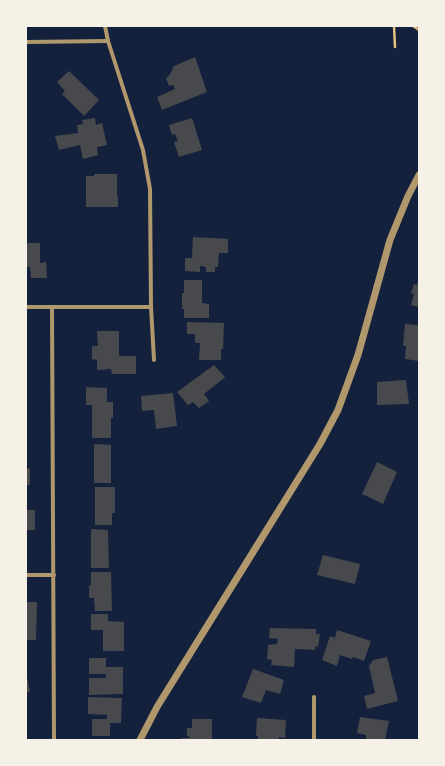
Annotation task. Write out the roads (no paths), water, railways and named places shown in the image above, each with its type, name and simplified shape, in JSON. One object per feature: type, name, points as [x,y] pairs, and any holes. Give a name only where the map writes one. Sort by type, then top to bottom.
[{"type":"street","points":[[105,26],[108,42],[143,150],[150,188],[151,307],[154,360]]},
{"type":"street","points":[[26,42],[108,42]]},
{"type":"street","points":[[140,740],[157,707],[320,444],[338,410],[358,355],[390,240],[408,196],[419,175]]},
{"type":"street","points":[[26,307],[151,307]]},
{"type":"street","points":[[52,307],[54,740]]},
{"type":"street","points":[[26,575],[54,575]]},
{"type":"street","points":[[314,697],[314,740]]}]
